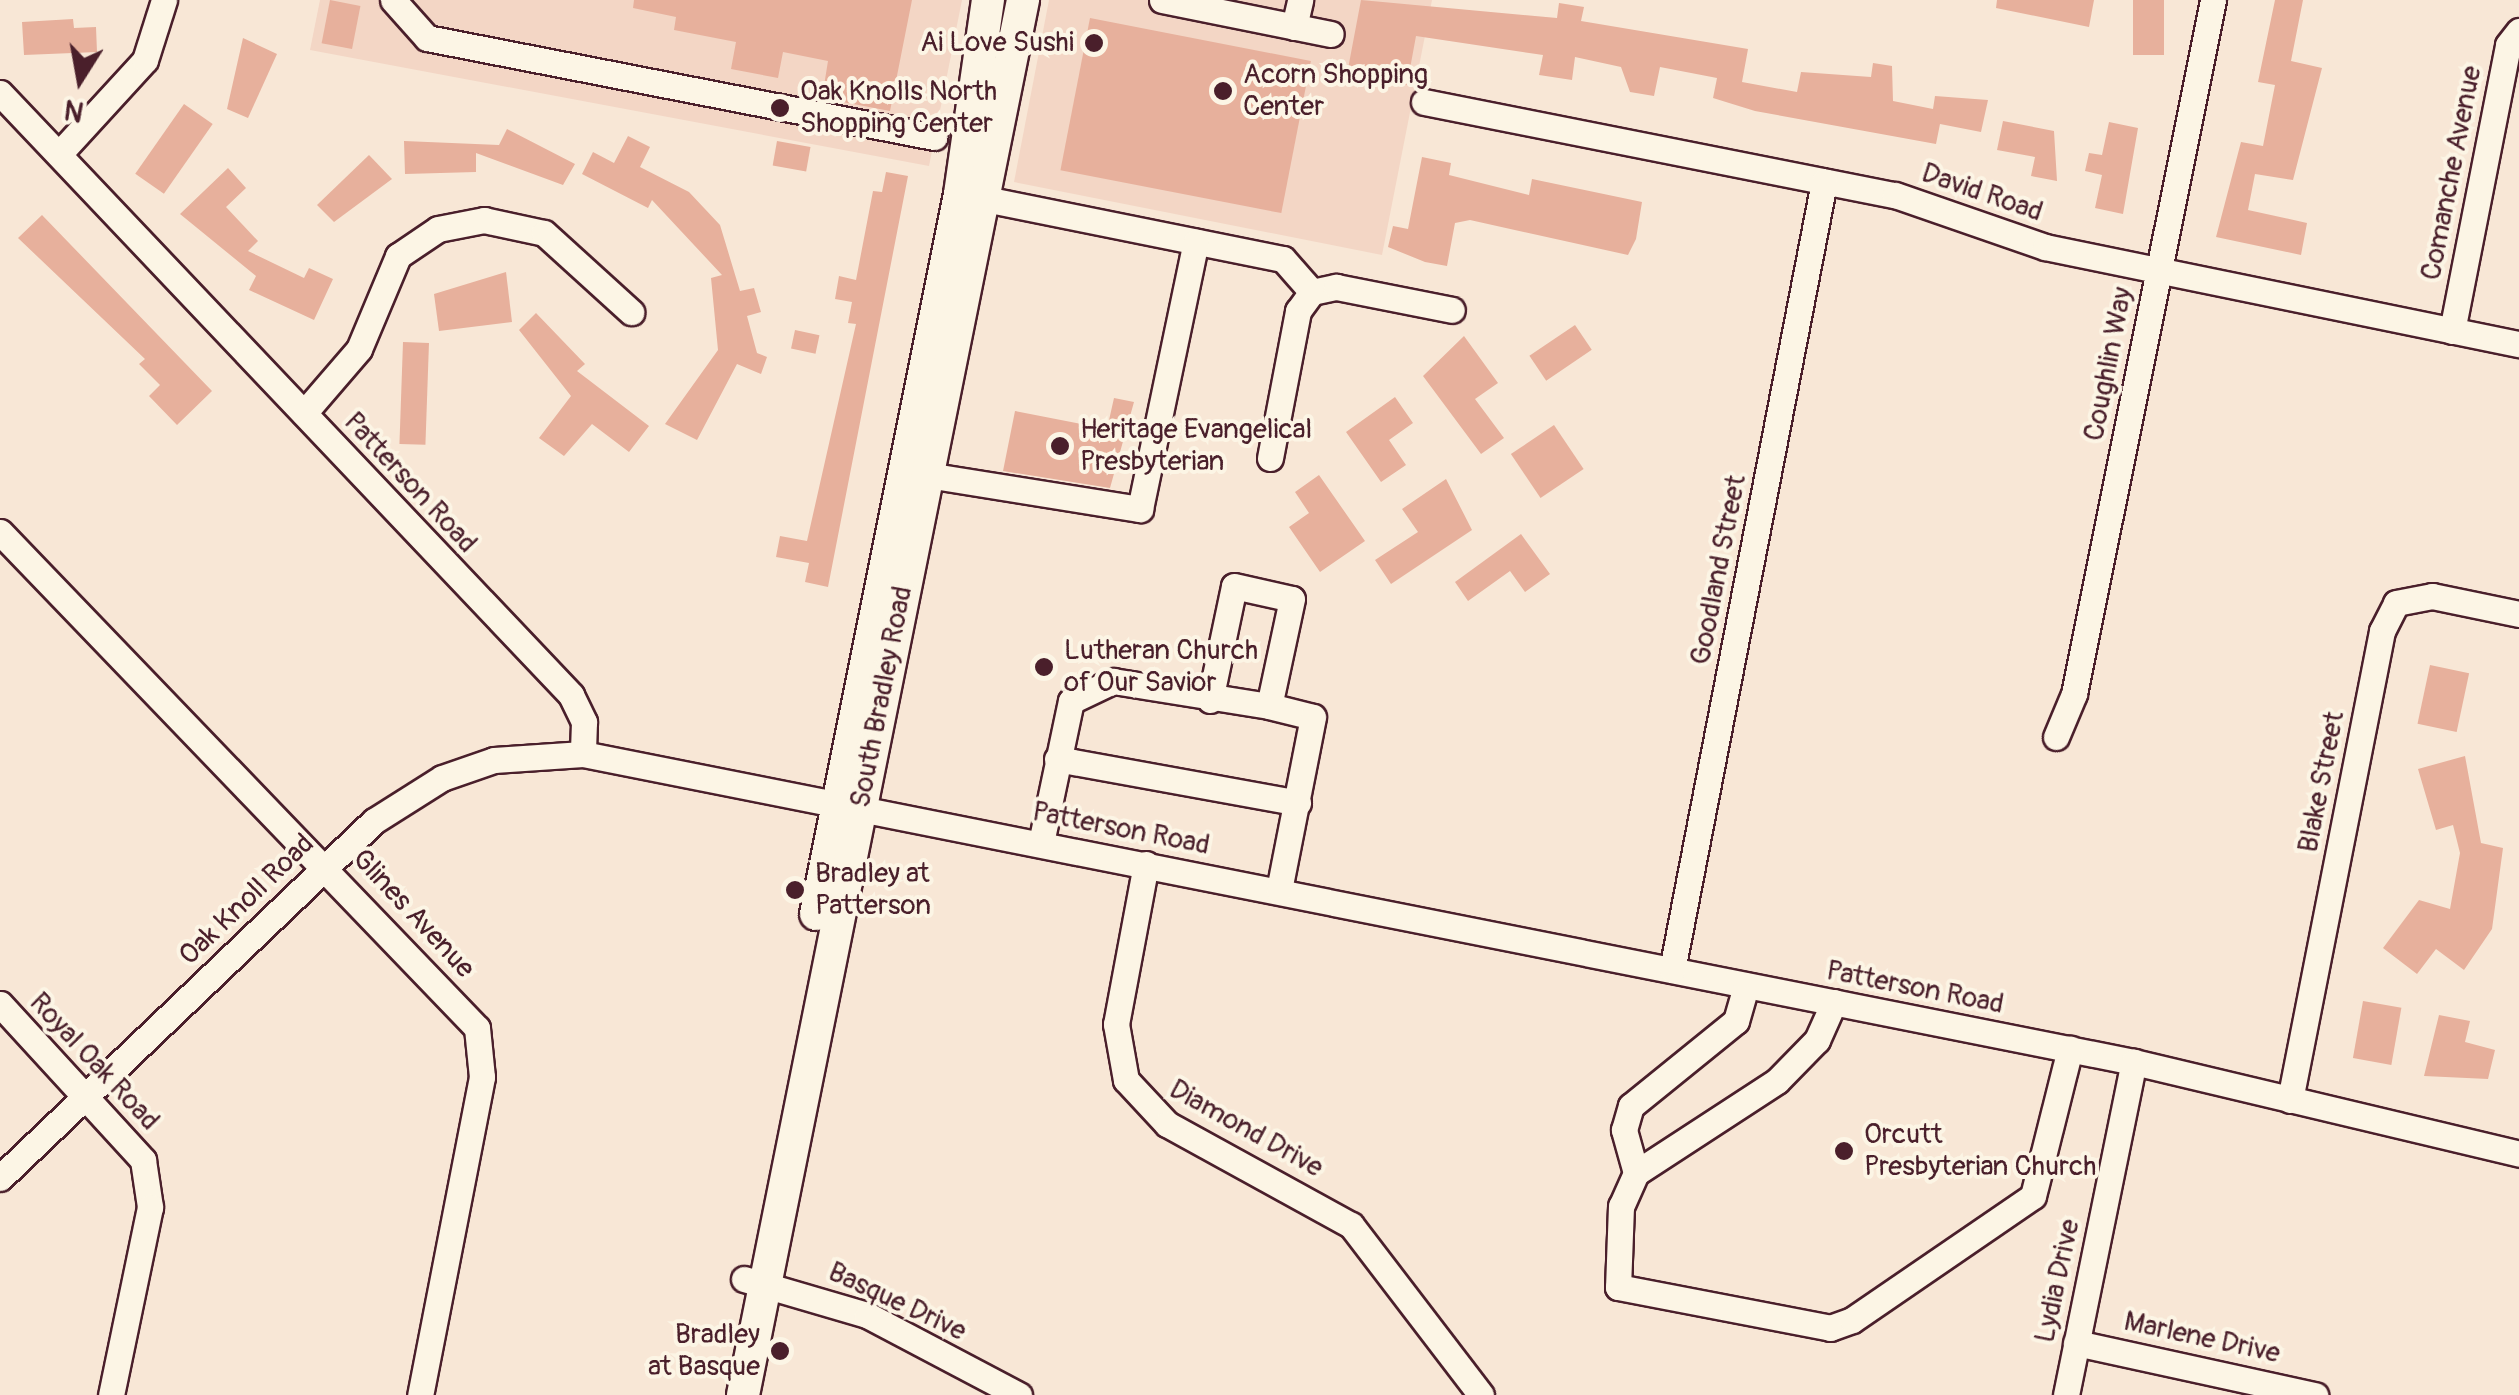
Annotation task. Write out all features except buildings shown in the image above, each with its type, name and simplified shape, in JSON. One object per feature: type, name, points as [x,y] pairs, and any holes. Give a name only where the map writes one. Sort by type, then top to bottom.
[{"type":"main road","name":"South Bradley Road","points":[[849,805],[927,475],[971,197],[967,113],[988,0]]},
{"type":"main road","points":[[967,113],[990,81],[1006,0]]},
{"type":"main road","name":"South Bradley Road","points":[[721,1395],[754,1281],[971,197],[1023,0]]},
{"type":"main road","name":"South Bradley Road","points":[[744,1395],[754,1281]]},
{"type":"street","points":[[59,154],[145,60],[164,0]]},
{"type":"street","points":[[392,0],[426,38],[934,137]]},
{"type":"street","points":[[1162,0],[1330,34]]},
{"type":"street","points":[[1294,26],[1300,0]]},
{"type":"street","name":"Coughlin Way","points":[[2056,737],[2074,694],[2214,0]]},
{"type":"street","name":"Comanche Avenue","points":[[2452,330],[2508,45],[2519,31]]},
{"type":"street","name":"Patterson Road","points":[[0,93],[571,695],[584,722],[582,754],[2134,1062],[2519,1154]]},
{"type":"street","name":"David Road","points":[[1424,102],[1824,182],[2158,273],[2519,344]]},
{"type":"street","name":"Goodland Street","points":[[1672,970],[1824,182]]},
{"type":"street","points":[[971,197],[1283,259],[1312,292]]},
{"type":"street","points":[[304,413],[358,349],[390,267],[438,229],[484,220],[544,233],[632,312]]},
{"type":"street","points":[[927,475],[1140,509],[1196,242]]},
{"type":"street","points":[[1270,458],[1298,311],[1312,292],[1336,287],[1452,310]]},
{"type":"street","name":"Glines Avenue","points":[[2,538],[326,864],[469,1019],[484,1052],[420,1395]]},
{"type":"street","points":[[1210,700],[1234,586],[1292,600],[1269,706]]},
{"type":"street","name":"Blake Street","points":[[2290,1100],[2382,630],[2396,602],[2432,596],[2519,614]]},
{"type":"street","points":[[1041,844],[1070,702],[1112,681],[1210,700],[1269,706],[1313,717],[1279,891]]},
{"type":"street","name":"Oak Knoll Road","points":[[0,1178],[326,864],[442,778],[494,760],[582,754]]},
{"type":"street","points":[[1057,759],[1298,803]]},
{"type":"street","name":"Diamond Drive","points":[[1146,864],[1116,1024],[1126,1080],[1167,1124],[1351,1224],[1481,1395]]},
{"type":"street","points":[[1636,1172],[1624,1130],[1631,1106],[1736,1021],[1746,984]]},
{"type":"street","points":[[1834,1002],[1817,1040],[1777,1082],[1636,1172],[1621,1206],[1618,1287],[1830,1328],[2033,1196],[2070,1049]]},
{"type":"street","name":"Royal Oak Road","points":[[0,1004],[88,1095],[143,1160],[150,1207],[111,1395]]},
{"type":"street","name":"Lydia Drive","points":[[2066,1395],[2134,1062]]},
{"type":"street","name":"Basque Drive","points":[[754,1281],[867,1314],[1019,1395]]},
{"type":"street","name":"Marlene Drive","points":[[2076,1343],[2315,1395]]},
{"type":"shaded area","name":"Oak Knolls North Shopping Center","points":[[320,0],[962,0],[929,166],[310,50]]},
{"type":"shaded area","name":"Acorn Shopping Center","points":[[1049,0],[1432,0],[1382,255],[1014,182]]},
{"type":"place","name":"Ai Love Sushi","points":[[1094,43]]},
{"type":"place","name":"Acorn Shopping Center","points":[[1223,91]]},
{"type":"place","name":"Oak Knolls North Shopping Center","points":[[780,108]]},
{"type":"place","name":"Heritage Evangelical Presbyterian","points":[[1060,446]]},
{"type":"place","name":"Lutheran Church of Our Savior","points":[[1044,667]]},
{"type":"place","name":"Bradley at Patterson","points":[[795,890]]},
{"type":"place","name":"Orcutt Presbyterian Church","points":[[1844,1151]]},
{"type":"place","name":"Bradley at Basque","points":[[780,1351]]}]
